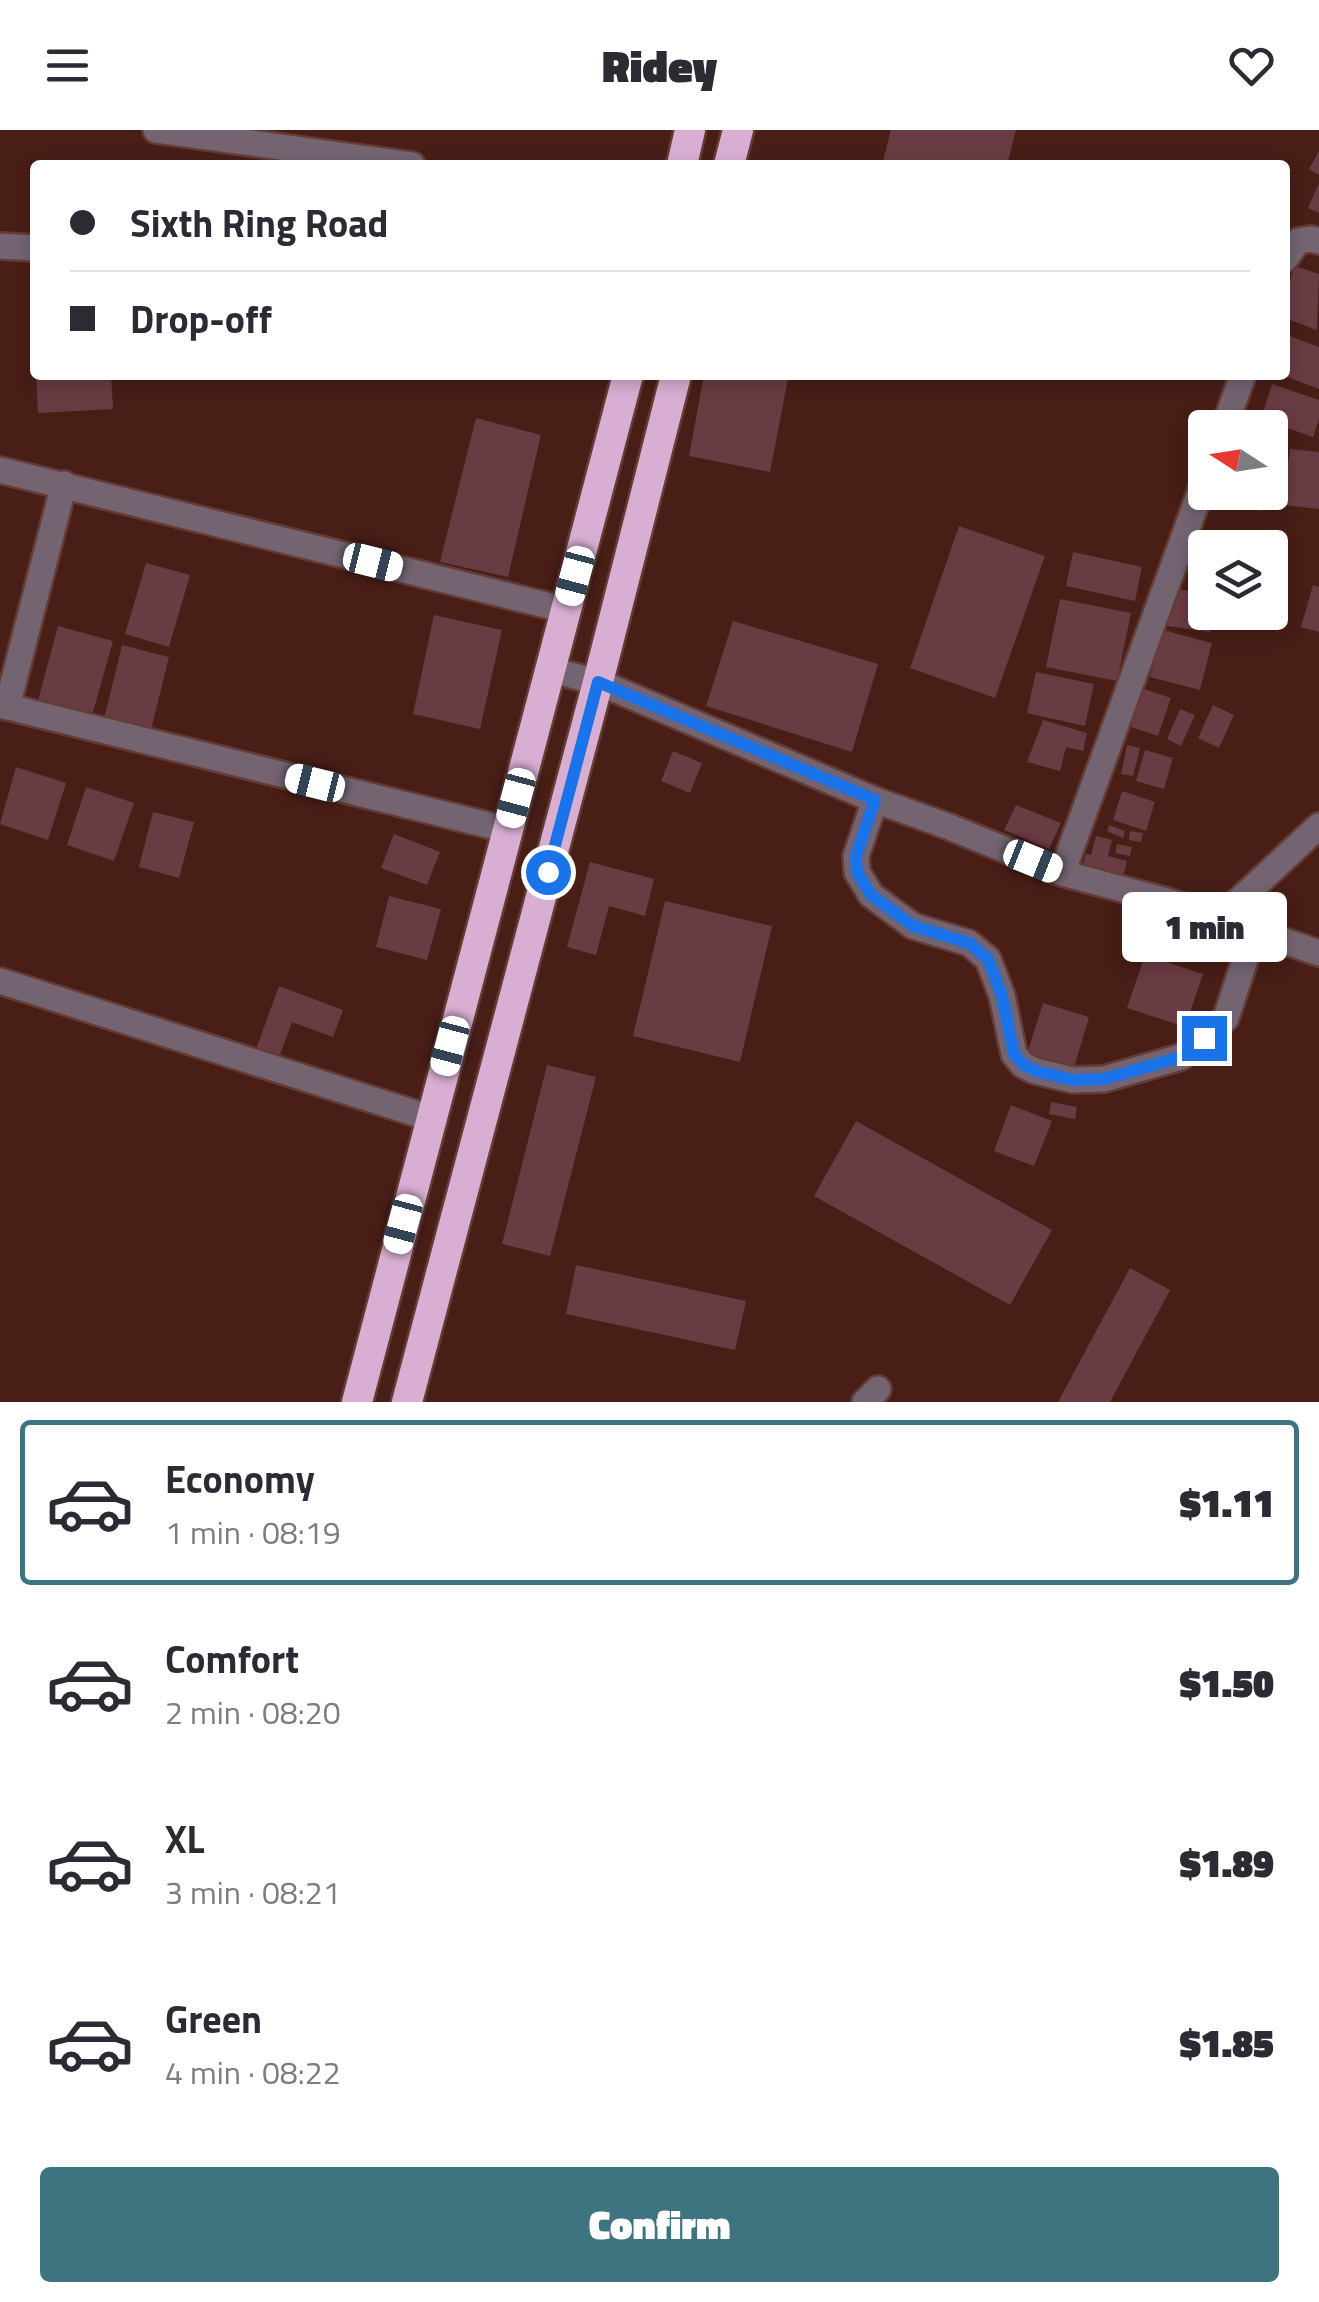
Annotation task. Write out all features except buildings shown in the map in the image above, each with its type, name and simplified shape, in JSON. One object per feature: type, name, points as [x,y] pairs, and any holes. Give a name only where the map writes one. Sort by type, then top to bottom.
[{"type":"highway","points":[[683,160],[690,130]]},
{"type":"highway","points":[[730,160],[738,130]]},
{"type":"highway","points":[[357,1402],[627,380]]},
{"type":"highway","points":[[407,1402],[675,380]]},
{"type":"street","points":[[156,130],[375,160]]},
{"type":"street","points":[[1290,252],[1298,241],[1319,242]]},
{"type":"street","points":[[0,246],[30,248]]},
{"type":"street","points":[[1230,410],[1241,380]]},
{"type":"street","points":[[0,470],[566,610]]},
{"type":"street","points":[[64,484],[3,706],[508,830]]},
{"type":"street","points":[[1062,873],[1194,510]]},
{"type":"street","points":[[551,670],[598,682],[875,800],[1062,873],[1167,900],[1319,953]]},
{"type":"street","points":[[875,800],[856,856],[857,872],[864,884],[871,895],[913,926],[969,943],[988,959],[1002,996],[1014,1054],[1036,1071],[1073,1080],[1104,1079],[1181,1057],[1226,1018],[1254,932]]},
{"type":"street","points":[[1218,920],[1319,826]]},
{"type":"street","points":[[0,981],[430,1118]]},
{"type":"route","points":[[548,872],[598,682],[875,800],[856,856],[857,872],[871,895],[913,926],[969,943],[988,959],[1002,996],[1014,1054],[1024,1065],[1073,1080],[1104,1079],[1181,1057],[1204,1038]]}]
